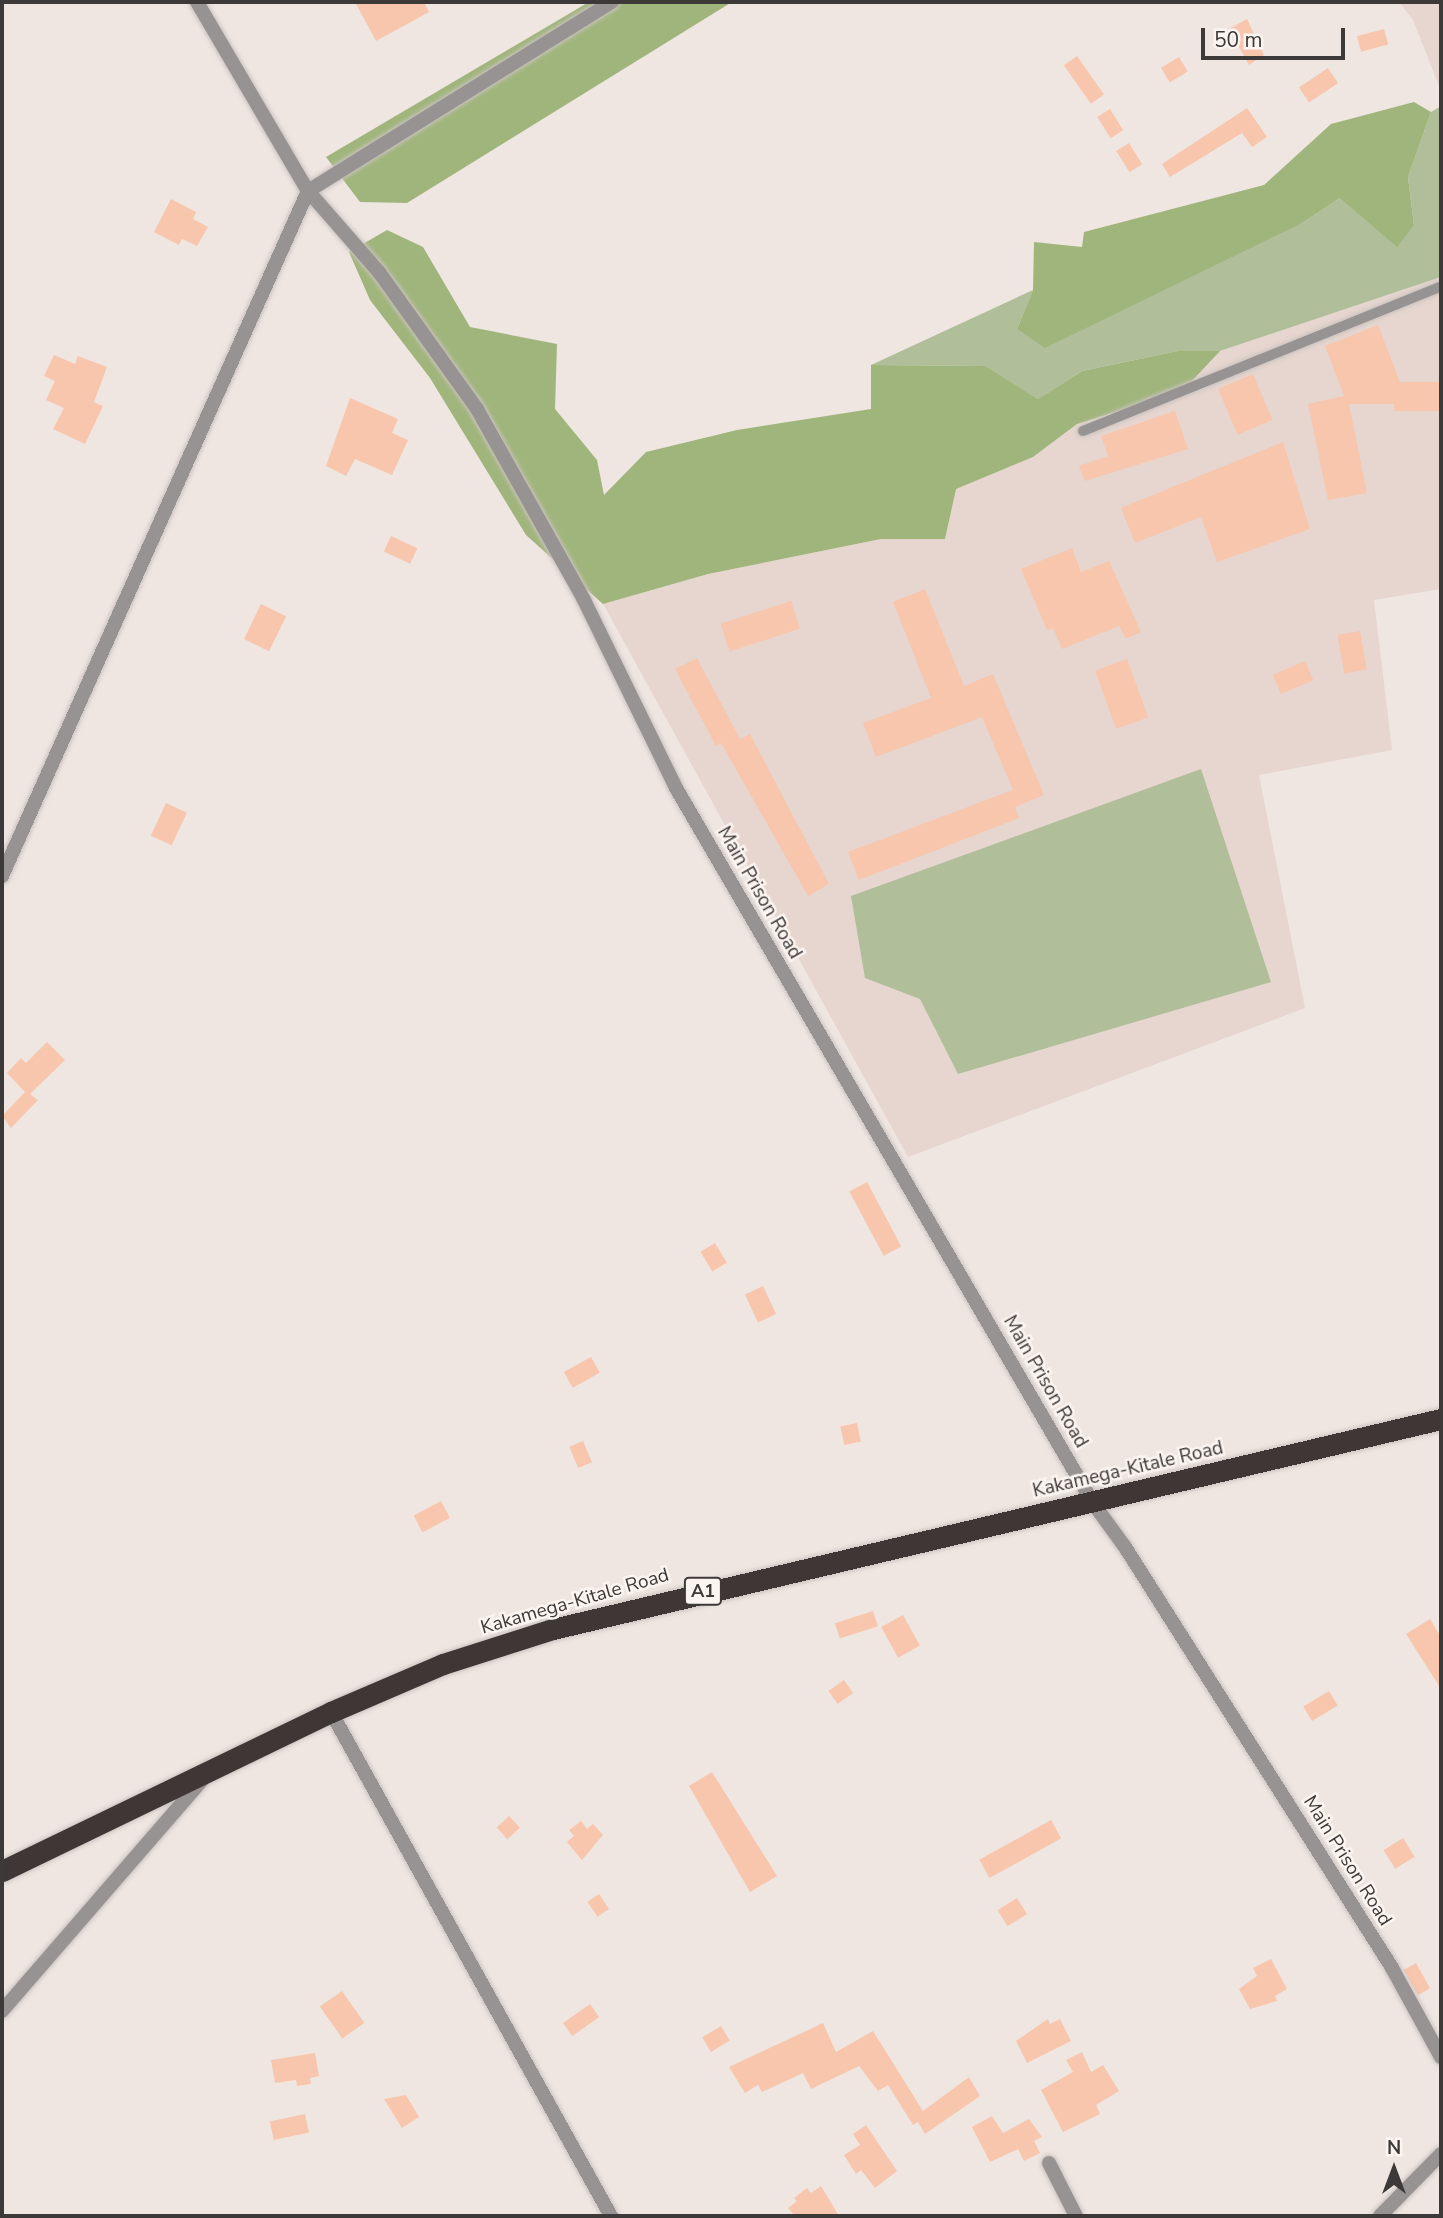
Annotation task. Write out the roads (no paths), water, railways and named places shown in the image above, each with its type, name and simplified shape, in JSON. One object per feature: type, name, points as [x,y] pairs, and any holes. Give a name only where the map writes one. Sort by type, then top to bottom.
[{"type":"highway","name":"Kakamega-Kitale Road","points":[[2,1871],[331,1712],[443,1664],[553,1629],[669,1598],[1093,1503],[1441,1419]]},
{"type":"street","name":"Main Prison Road","points":[[197,2],[308,191],[379,272],[477,409],[584,600],[676,788],[1093,1503],[1133,1559],[1392,1968],[1441,2057]]},
{"type":"street","points":[[2,876],[308,191],[612,2]]},
{"type":"street","points":[[331,1712],[611,2216]]},
{"type":"street","points":[[2,2011],[210,1771]]},
{"type":"street","points":[[1380,2216],[1441,2154]]},
{"type":"street","points":[[1049,2163],[1076,2216]]},
{"type":"lane","points":[[1083,431],[1441,286]]}]
